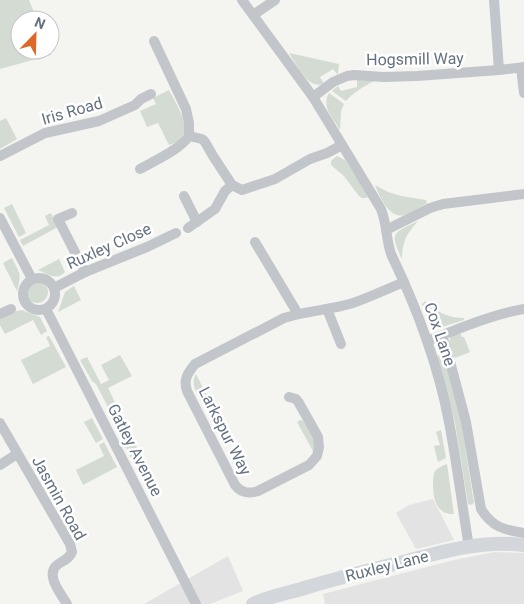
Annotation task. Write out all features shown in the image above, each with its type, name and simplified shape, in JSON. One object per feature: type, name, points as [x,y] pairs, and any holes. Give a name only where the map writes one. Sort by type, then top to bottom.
[{"type":"main road","name":"Ruxley Lane","points":[[253,604],[347,575],[450,550],[513,544],[524,545]]},
{"type":"street","name":"Cox Lane","points":[[242,0],[313,97],[384,216],[391,254],[418,313],[438,376],[449,422],[469,547]]},
{"type":"street","points":[[253,15],[275,0]]},
{"type":"street","points":[[494,0],[499,70]]},
{"type":"street","points":[[140,169],[167,155],[186,141],[189,136],[189,122],[186,109],[154,41]]},
{"type":"street","points":[[522,67],[524,93]]},
{"type":"street","name":"Hogsmill Way","points":[[313,97],[340,79],[354,75],[417,76],[522,67]]},
{"type":"street","name":"Iris Road","points":[[0,156],[45,133],[99,121],[134,105],[151,94]]},
{"type":"street","points":[[189,136],[202,139],[205,142],[232,185],[242,190],[275,179],[310,159],[342,145]]},
{"type":"street","points":[[184,196],[192,225],[215,209],[225,190],[232,185]]},
{"type":"street","points":[[386,230],[430,208],[443,204],[524,194]]},
{"type":"street","points":[[72,213],[58,219],[86,272]]},
{"type":"street","points":[[0,218],[32,280]]},
{"type":"street","name":"Ruxley Close","points":[[54,288],[86,272],[147,247],[176,232]]},
{"type":"street","points":[[255,242],[298,314]]},
{"type":"street","points":[[44,279],[49,281],[54,288],[55,299],[46,309],[34,309],[29,307],[25,301],[23,296],[24,290],[32,280],[44,279]]},
{"type":"street","name":"Larkspur Way","points":[[289,397],[296,399],[299,403],[318,437],[319,447],[317,456],[309,465],[258,491],[247,493],[235,485],[187,391],[185,378],[195,364],[277,321],[298,314],[353,302],[404,282]]},
{"type":"street","points":[[0,314],[11,309]]},
{"type":"street","name":"Gatley Avenue","points":[[46,309],[196,604]]},
{"type":"street","points":[[327,309],[341,344]]},
{"type":"street","points":[[427,341],[481,320],[524,309]]},
{"type":"street","points":[[442,336],[466,422],[481,509],[486,518],[496,526],[524,533]]},
{"type":"street","name":"Jasmin Road","points":[[0,423],[70,544],[72,552],[70,557],[56,566],[52,573],[52,579],[67,604]]},
{"type":"street","name":"Jasmin Road","points":[[0,466],[18,454]]},
{"type":"shaded area","points":[[0,0],[29,0],[33,10],[10,10],[10,60],[33,60],[0,69]]},
{"type":"shaded area","points":[[289,53],[339,64],[338,75],[333,69],[320,77],[324,84],[312,83],[303,74]]},
{"type":"shaded area","points":[[357,80],[374,81],[355,92],[346,101],[332,91],[338,86],[341,91],[357,87]]},
{"type":"shaded area","points":[[169,90],[182,115],[185,129],[184,135],[180,140],[169,145],[158,123],[147,127],[140,111],[156,104],[153,98]]},
{"type":"shaded area","points":[[329,93],[344,104],[341,111],[340,130],[327,108],[326,103]]},
{"type":"shaded area","points":[[6,118],[17,139],[0,149],[0,121]]},
{"type":"shaded area","points":[[337,156],[345,160],[368,196],[367,198],[359,196],[344,176],[331,165],[331,161]]},
{"type":"shaded area","points":[[375,185],[401,196],[426,200],[427,203],[407,214],[399,215],[389,210],[385,205]]},
{"type":"shaded area","points":[[12,204],[26,233],[19,237],[4,208]]},
{"type":"shaded area","points":[[51,213],[58,227],[23,246],[20,240],[49,225],[45,216]]},
{"type":"shaded area","points":[[418,221],[406,238],[402,259],[396,243],[396,234],[403,228]]},
{"type":"shaded area","points":[[12,258],[19,274],[17,291],[3,263]]},
{"type":"shaded area","points":[[59,259],[65,272],[62,275],[52,276],[38,270]]},
{"type":"shaded area","points":[[37,281],[45,284],[48,292],[45,300],[37,303],[29,300],[26,292],[29,284]]},
{"type":"shaded area","points":[[74,286],[81,300],[58,312],[65,292]]},
{"type":"shaded area","points":[[425,301],[443,314],[464,318],[464,320],[439,328],[435,327],[429,322],[426,315],[422,304]]},
{"type":"shaded area","points":[[22,310],[40,317],[47,331],[41,335],[33,320],[5,334],[0,325],[0,319]]},
{"type":"shaded area","points":[[459,331],[462,337],[464,337],[470,352],[455,358],[449,342],[451,336]]},
{"type":"shaded area","points":[[49,336],[66,367],[33,384],[21,360],[50,346],[46,337]]},
{"type":"shaded area","points":[[443,354],[461,421],[474,503],[471,505],[468,504],[455,423],[437,356]]},
{"type":"shaded area","points":[[120,355],[132,376],[108,388],[123,419],[114,425],[110,411],[96,384],[92,381],[80,360],[87,357],[101,384],[109,380],[101,365]]},
{"type":"shaded area","points":[[196,374],[208,398],[201,401],[194,385]]},
{"type":"shaded area","points":[[92,418],[103,439],[96,443],[84,422]]},
{"type":"shaded area","points":[[303,421],[315,441],[313,451],[297,422]]},
{"type":"shaded area","points":[[126,425],[141,456],[132,460],[117,430]]},
{"type":"shaded area","points":[[441,430],[446,458],[438,462],[434,446],[440,445],[436,432]]},
{"type":"shaded area","points":[[104,442],[117,467],[83,485],[76,470],[104,456],[99,445]]},
{"type":"shaded area","points":[[447,464],[454,514],[448,514],[440,509],[434,496],[434,473],[438,468]]},
{"type":"shaded area","points":[[433,499],[454,540],[416,549],[396,513],[409,505]]},
{"type":"shaded area","points":[[495,552],[524,553],[524,604],[325,604],[323,594],[454,560]]},
{"type":"shaded area","points":[[228,556],[243,591],[210,604],[144,604]]}]
